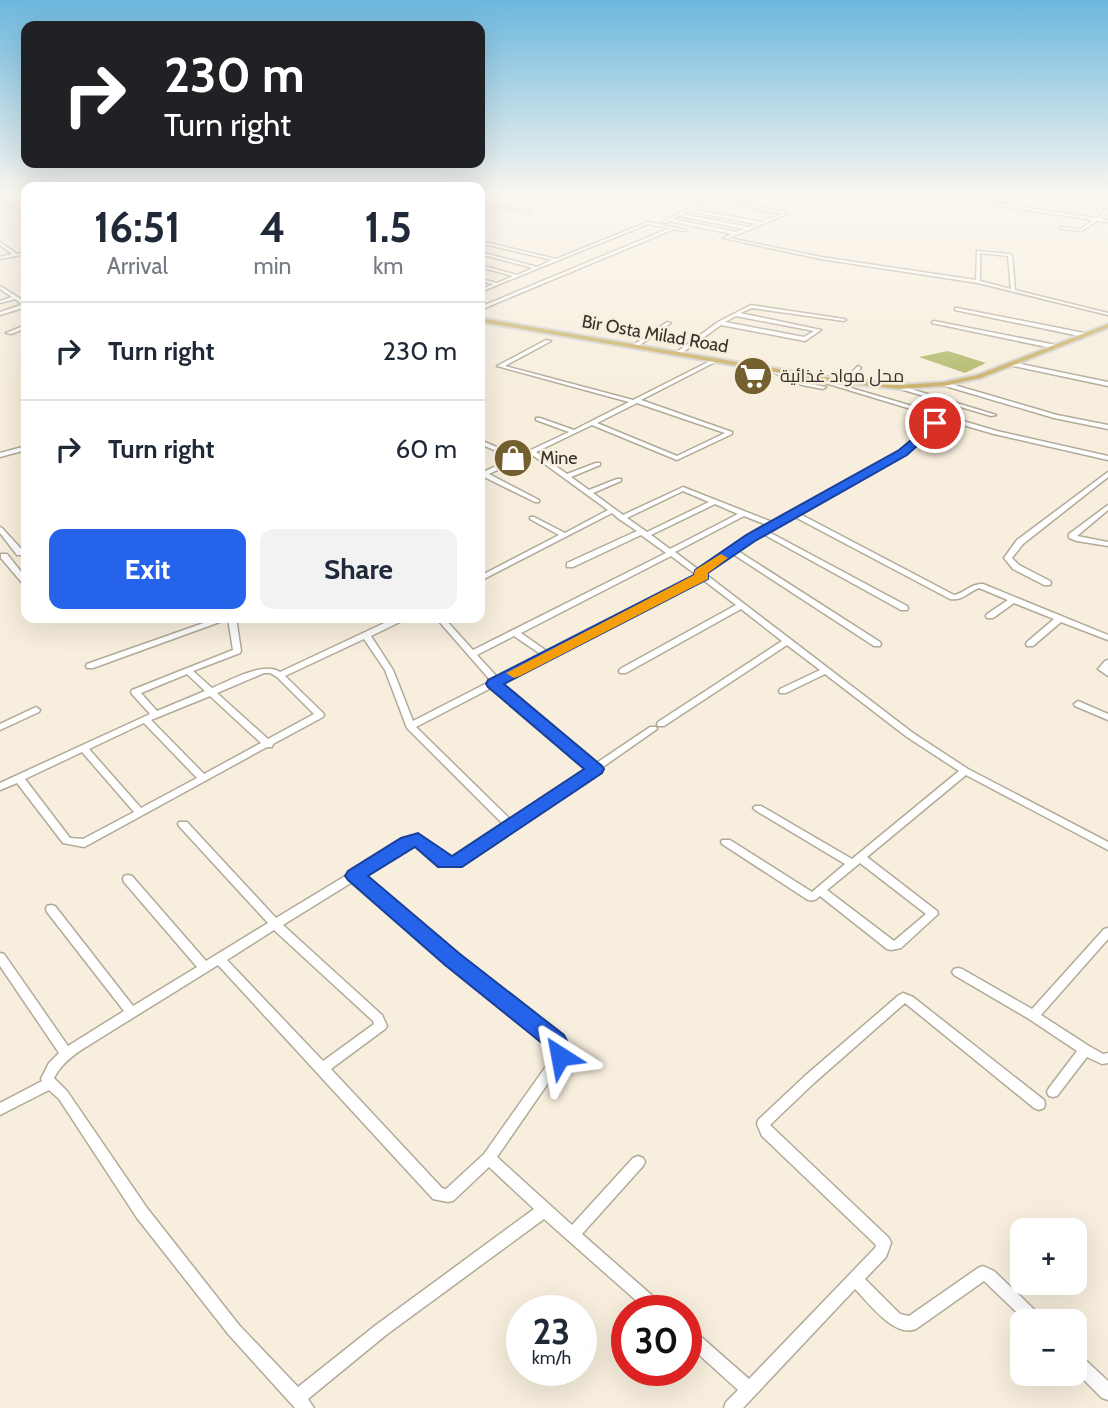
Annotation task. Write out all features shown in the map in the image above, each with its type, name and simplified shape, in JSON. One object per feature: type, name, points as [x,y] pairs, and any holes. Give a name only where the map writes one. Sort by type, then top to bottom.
[{"type":"main road","name":"Bir Osta Milad Road","points":[[485,321],[826,379],[899,387],[944,384],[979,377],[1108,326]]},
{"type":"street","points":[[506,260],[537,268]]},
{"type":"street","points":[[485,289],[558,260]]},
{"type":"street","points":[[485,307],[598,260]]},
{"type":"street","points":[[832,260],[978,282],[1108,314]]},
{"type":"street","points":[[978,260],[978,282]]},
{"type":"street","points":[[1009,260],[1013,289]]},
{"type":"street","points":[[485,267],[517,276]]},
{"type":"street","points":[[524,273],[561,282]]},
{"type":"street","points":[[485,281],[497,285]]},
{"type":"street","points":[[0,287],[21,302]]},
{"type":"street","points":[[0,302],[15,298]]},
{"type":"street","points":[[0,314],[21,305]]},
{"type":"street","points":[[677,354],[751,306],[844,320]]},
{"type":"street","points":[[957,309],[1084,335]]},
{"type":"street","points":[[721,323],[805,339],[818,330],[736,314]]},
{"type":"street","points":[[934,322],[1056,347]]},
{"type":"street","points":[[635,346],[669,323]]},
{"type":"street","points":[[9,333],[21,328]]},
{"type":"street","points":[[548,341],[500,366],[683,414],[730,433],[673,458],[592,423]]},
{"type":"street","points":[[485,473],[575,432],[716,360]]},
{"type":"street","points":[[1012,364],[1108,384]]},
{"type":"street","points":[[826,379],[852,375],[858,368]]},
{"type":"street","points":[[772,370],[804,384],[836,392]]},
{"type":"street","points":[[801,375],[977,427],[1108,458]]},
{"type":"street","points":[[944,384],[1008,403],[1108,427]]},
{"type":"street","points":[[899,387],[993,415]]},
{"type":"street","points":[[977,427],[1008,403]]},
{"type":"street","points":[[410,726],[701,574],[762,531],[903,452],[930,429],[938,415]]},
{"type":"street","points":[[538,419],[575,432]]},
{"type":"street","points":[[485,445],[518,458]]},
{"type":"street","points":[[0,446],[3,454],[21,449]]},
{"type":"street","points":[[532,452],[701,574],[891,722],[965,771],[1108,846]]},
{"type":"street","points":[[566,477],[598,464]]},
{"type":"street","points":[[1047,583],[1016,567],[1008,558],[1020,542],[1108,474]]},
{"type":"street","points":[[485,477],[537,501]]},
{"type":"street","points":[[588,493],[619,480]]},
{"type":"street","points":[[621,518],[682,489],[772,525]]},
{"type":"street","points":[[570,565],[714,502]]},
{"type":"street","points":[[1108,507],[1072,536],[1108,544]]},
{"type":"street","points":[[485,576],[612,511]]},
{"type":"street","points":[[793,513],[953,597],[962,597],[977,586],[1108,638]]},
{"type":"street","points":[[472,654],[742,514]]},
{"type":"street","points":[[532,518],[564,535]]},
{"type":"street","points":[[0,529],[21,550]]},
{"type":"street","points":[[762,531],[904,608]]},
{"type":"street","points":[[732,550],[877,644]]},
{"type":"street","points":[[2,557],[21,552]]},
{"type":"street","points":[[2,557],[21,577]]},
{"type":"street","points":[[990,616],[1013,600]]},
{"type":"street","points":[[623,671],[742,605]]},
{"type":"street","points":[[1030,644],[1059,619]]},
{"type":"street","points":[[90,666],[211,623]]},
{"type":"street","points":[[156,715],[135,692],[237,651],[233,623]]},
{"type":"street","points":[[280,675],[366,635],[382,623]]},
{"type":"street","points":[[444,623],[495,683],[596,769]]},
{"type":"street","points":[[515,633],[548,656]]},
{"type":"street","points":[[366,635],[389,670],[410,726],[512,827]]},
{"type":"street","points":[[544,1210],[381,1330],[302,1403],[234,1330],[192,1277],[142,1213],[63,1095],[47,1079],[66,1054],[203,966],[407,843],[418,839],[445,862],[456,862],[787,641]]},
{"type":"street","points":[[1108,663],[1102,669],[1108,673]]},
{"type":"street","points":[[0,787],[19,778],[84,749],[145,719],[268,670],[280,675],[321,714],[269,745],[84,843],[67,841],[19,778]]},
{"type":"street","points":[[188,671],[269,745]]},
{"type":"street","points":[[783,691],[825,671]]},
{"type":"street","points":[[1078,704],[1108,717]]},
{"type":"street","points":[[0,727],[36,710]]},
{"type":"street","points":[[145,719],[204,779]]},
{"type":"street","points":[[84,749],[140,813]]},
{"type":"street","points":[[726,842],[807,896],[813,897],[965,771]]},
{"type":"street","points":[[758,808],[857,861],[933,914],[897,945],[891,946],[821,891]]},
{"type":"street","points":[[183,824],[275,923],[382,1022],[376,1030],[323,1069]]},
{"type":"street","points":[[218,958],[442,1196],[453,1193],[489,1158],[556,1064],[561,1049],[556,1041],[355,876]]},
{"type":"street","points":[[128,879],[203,966]]},
{"type":"street","points":[[51,909],[131,1012]]},
{"type":"street","points":[[1033,1016],[1108,932]]},
{"type":"street","points":[[0,957],[66,1054]]},
{"type":"street","points":[[958,972],[1085,1050],[1102,1059],[1108,1058]]},
{"type":"street","points":[[732,1408],[881,1252],[884,1243],[767,1132],[764,1128],[765,1119],[903,998],[909,1000],[1039,1104]]},
{"type":"street","points":[[1053,1092],[1085,1050]]},
{"type":"street","points":[[0,1109],[50,1083]]},
{"type":"street","points":[[489,1158],[641,1295]]},
{"type":"street","points":[[572,1235],[638,1162]]},
{"type":"street","points":[[855,1279],[896,1320],[911,1324],[983,1273],[1023,1309]]},
{"type":"street","points":[[702,1347],[748,1389]]},
{"type":"street","points":[[1087,1372],[1108,1392]]},
{"type":"green space","points":[[948,351],[986,363],[965,373],[919,357]]},
{"type":"slow traffic","points":[[514,673],[703,576],[699,573],[721,558]]},
{"type":"place","name":"محل مواد غذائية","points":[[753,376]]},
{"type":"place","name":"Mine","points":[[513,458]]},
{"type":"route","points":[[560,1056],[561,1049],[556,1041],[355,876],[407,843],[418,839],[445,862],[456,862],[596,769],[494,684],[703,576],[699,573],[751,538],[846,482],[888,462],[935,423]]}]
